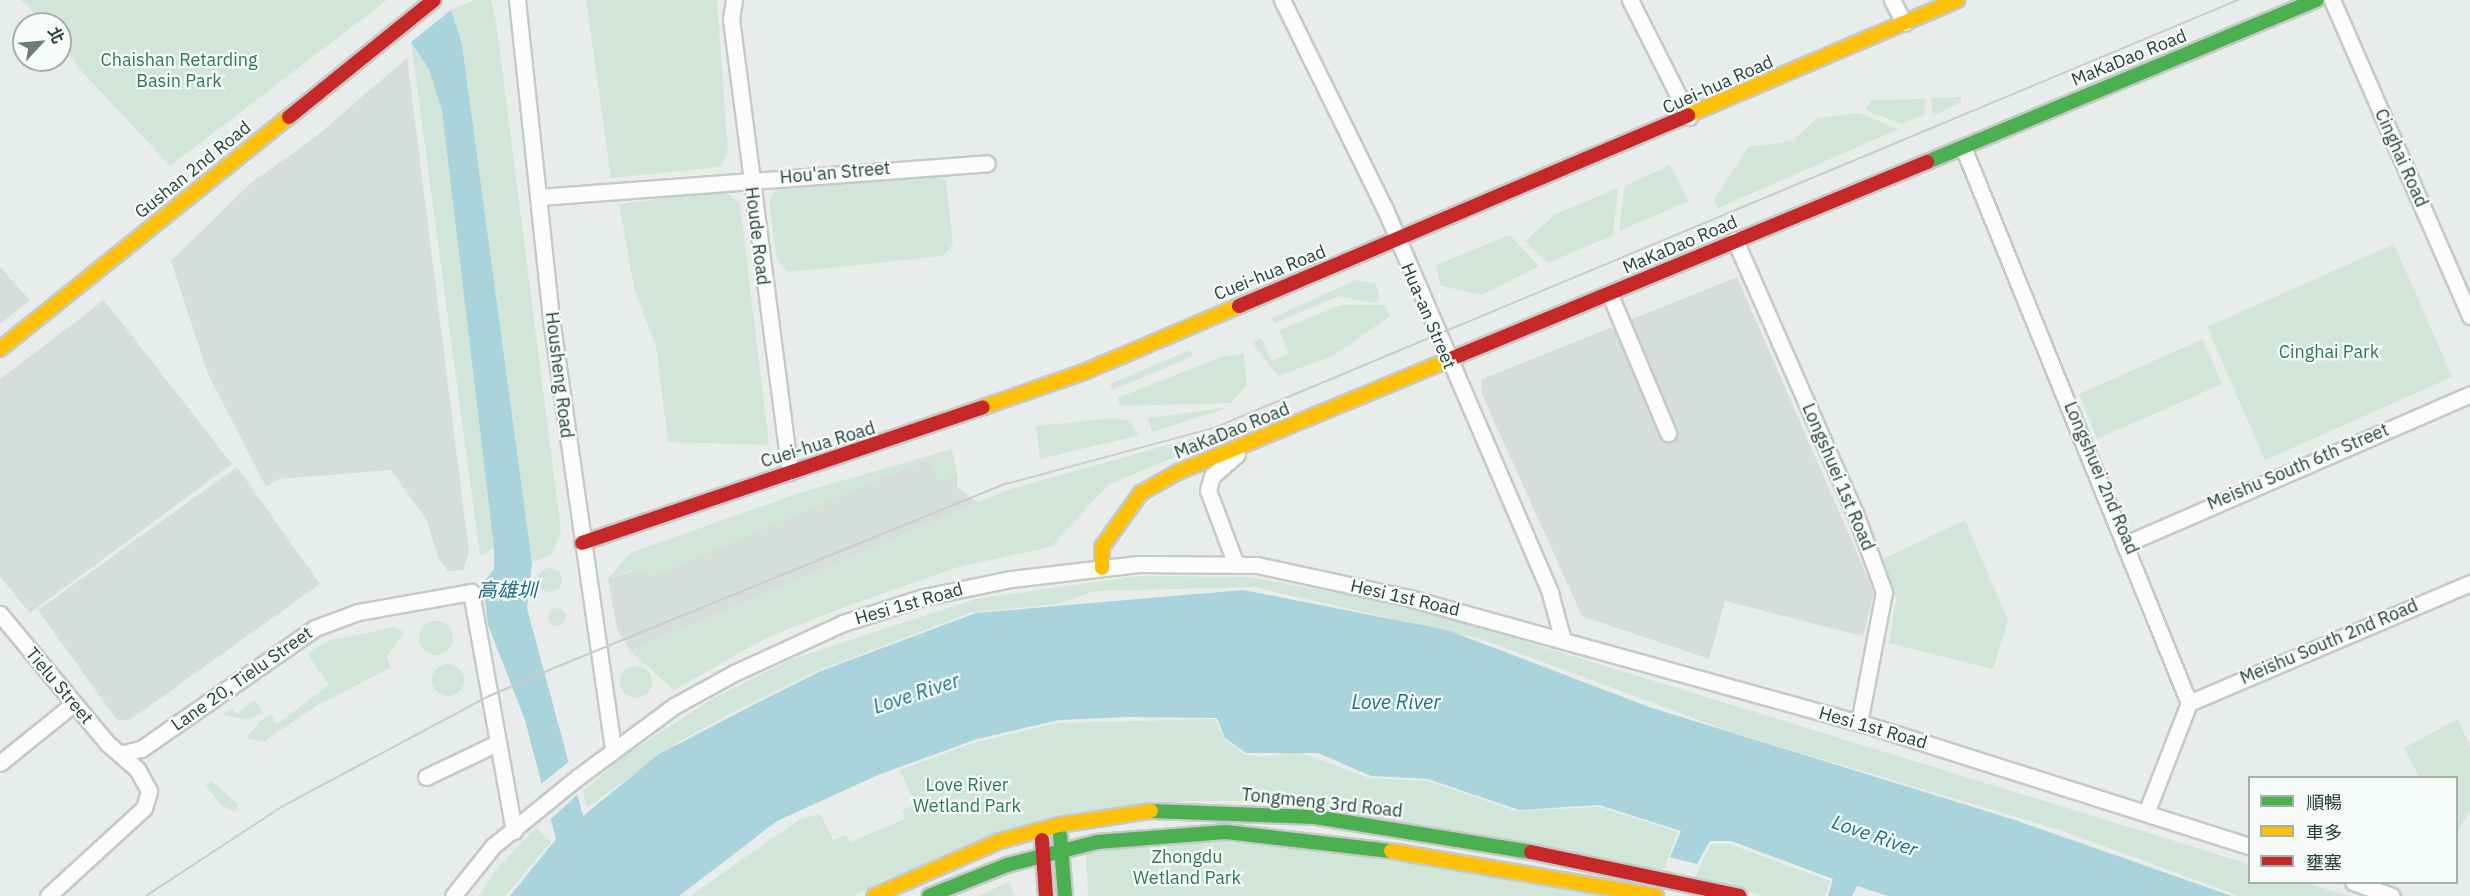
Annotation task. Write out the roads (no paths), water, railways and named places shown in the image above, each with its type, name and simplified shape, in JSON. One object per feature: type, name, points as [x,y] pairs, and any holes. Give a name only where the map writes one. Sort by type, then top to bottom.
[{"type":"street","name":"Gushan 2nd Road","points":[[0,349],[434,0]]},
{"type":"street","name":"Housheng Road","points":[[517,0],[582,543],[613,749]]},
{"type":"street","name":"Houde Road","points":[[734,0],[731,19],[750,180],[790,472]]},
{"type":"street","name":"Hua-an Street","points":[[1282,0],[1397,239],[1448,362],[1550,593],[1562,637]]},
{"type":"street","points":[[1630,0],[1689,117]]},
{"type":"street","points":[[1892,0],[1904,23]]},
{"type":"street","name":"Cuei-hua Road","points":[[582,543],[1084,372],[1689,117],[1957,0]]},
{"type":"street","name":"MaKaDao Road","points":[[1102,568],[1106,540],[1141,493],[1262,437],[1610,296],[1735,240],[2317,0]]},
{"type":"street","name":"Cinghai Road","points":[[2332,0],[2470,316]]},
{"type":"street","name":"Longshuei 2nd Road","points":[[1963,147],[2128,543],[2189,703]]},
{"type":"street","name":"Hou'an Street","points":[[540,197],[987,163]]},
{"type":"street","name":"Longshuei 1st Road","points":[[1735,240],[1856,513],[1884,592],[1859,723]]},
{"type":"street","points":[[1610,296],[1668,434]]},
{"type":"street","name":"Meishu South 6th Street","points":[[2128,543],[2470,394]]},
{"type":"street","points":[[1236,565],[1208,483],[1218,469],[1262,437]]},
{"type":"street","name":"Hesi 1st Road","points":[[514,831],[613,749],[734,673],[843,623],[954,589],[1102,568],[1236,565],[1409,598],[1562,637],[1859,723],[2248,845]]},
{"type":"street","name":"Meishu South 2nd Road","points":[[2189,703],[2470,583]]},
{"type":"street","name":"Lane 20, Tielu Street","points":[[123,753],[141,749],[315,628],[358,612],[471,592],[495,744]]},
{"type":"street","name":"Tielu Street","points":[[0,614],[74,704],[123,753],[146,780],[144,807],[48,896]]},
{"type":"street","points":[[2147,812],[2189,703]]},
{"type":"street","points":[[0,763],[74,704]]},
{"type":"street","points":[[426,777],[495,744],[514,831],[493,846],[453,896]]},
{"type":"street","name":"Tongmeng 3rd Road","points":[[874,896],[904,889],[1041,830],[1059,825],[1151,811],[1315,817],[1493,844],[1739,896]]},
{"type":"street","points":[[1059,825],[1065,896]]},
{"type":"street","points":[[1041,830],[1046,896]]},
{"type":"street","name":"Tongmeng 3rd Road","points":[[929,896],[1043,854],[1155,833],[1295,837],[1656,896]]},
{"type":"street","points":[[2359,884],[2392,896]]},
{"type":"water","name":"Love River","points":[[451,10],[462,44],[532,563],[527,608],[583,816],[659,754],[757,703],[821,671],[976,613],[1243,590],[1447,630],[1649,707],[2012,819],[2232,896],[1888,896],[1857,886],[1852,896],[1828,896],[1833,879],[1731,841],[1710,841],[1697,864],[1670,857],[1681,831],[1599,805],[1519,810],[1428,779],[1371,776],[1318,753],[1246,753],[1225,738],[1217,718],[1128,717],[1059,720],[977,739],[878,775],[777,821],[679,896],[510,896],[556,839],[525,720],[488,625],[483,583],[494,569],[494,548],[442,111],[429,69],[411,42]]},
{"type":"tram line","points":[[146,896],[283,806],[487,697],[559,666],[1006,484],[1214,428],[2238,0]]},
{"type":"park label","name":"Chaishan Retarding Basin Park","points":[[179,71]]},
{"type":"park label","name":"Cinghai Park","points":[[2329,352]]},
{"type":"park label","name":"Love River Wetland Park","points":[[967,796]]},
{"type":"park label","name":"Zhongdu Wetland Park","points":[[1187,868]]},
{"type":"water label","name":"高雄圳","points":[[507,589]]}]
